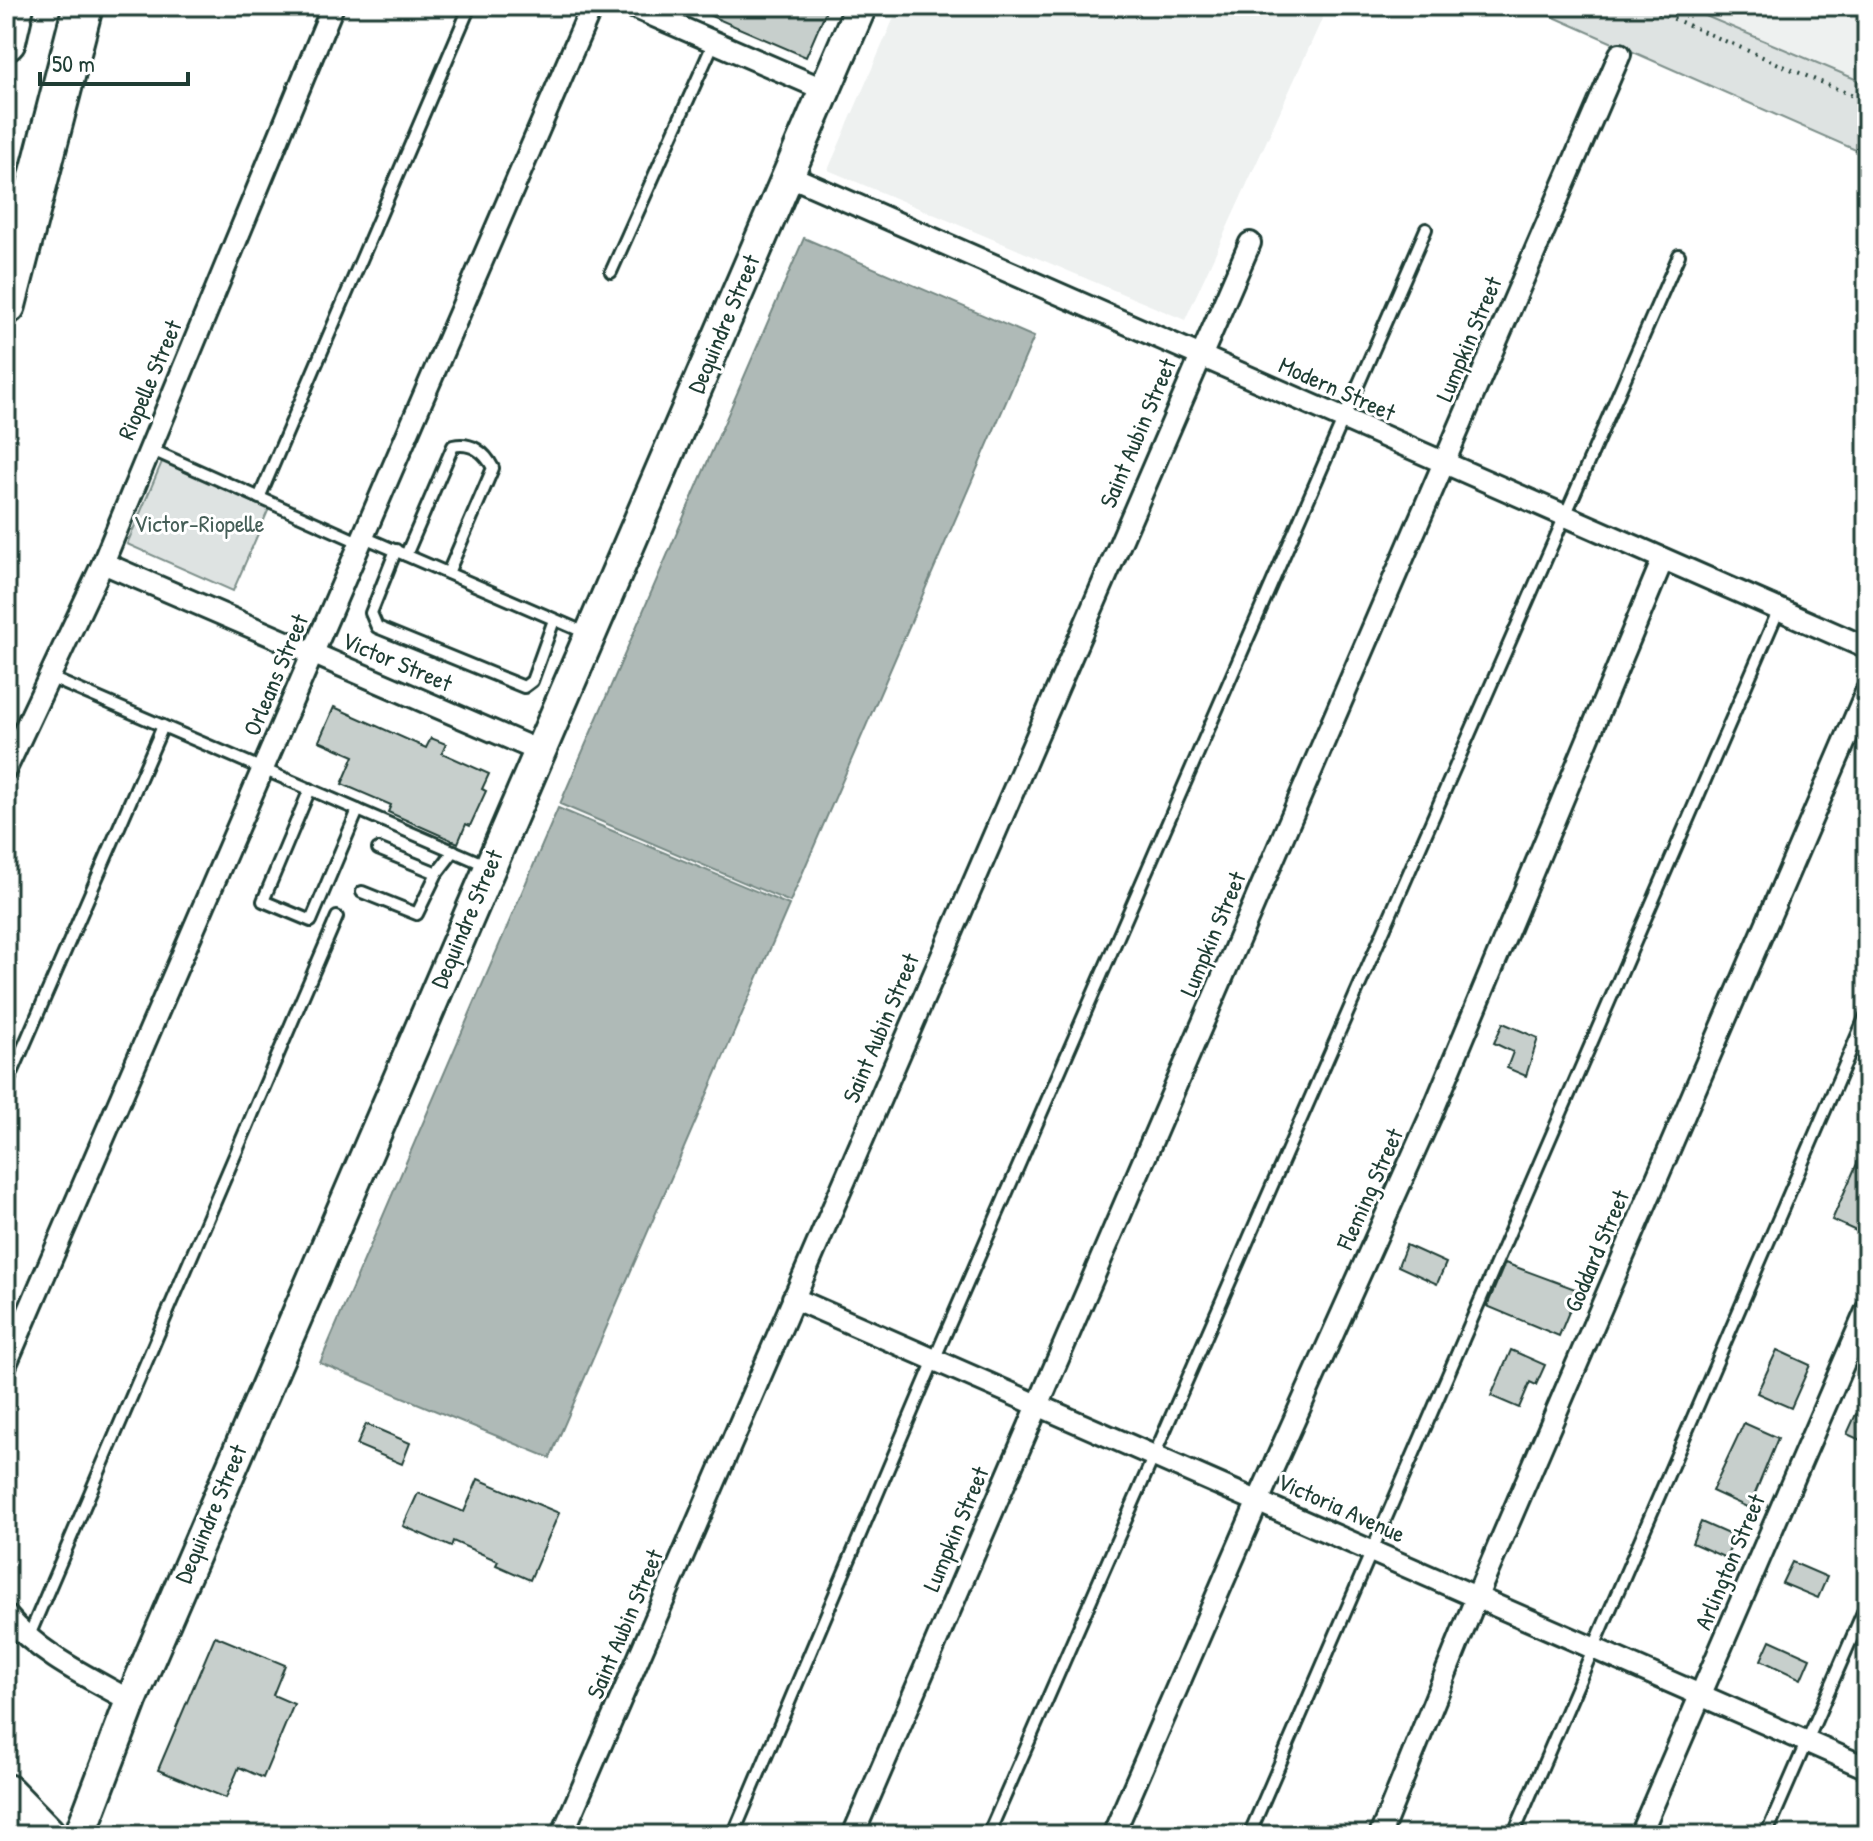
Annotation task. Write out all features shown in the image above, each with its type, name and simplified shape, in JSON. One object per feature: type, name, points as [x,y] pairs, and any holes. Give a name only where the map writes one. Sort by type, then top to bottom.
[{"type":"highway","points":[[6,41],[14,6]]},
{"type":"highway","points":[[6,305],[83,6]]},
{"type":"street","name":"Riopelle Street","points":[[6,769],[103,563],[333,6]]},
{"type":"street","name":"Orleans Street","points":[[6,1364],[592,6]]},
{"type":"street","points":[[631,6],[825,90]]},
{"type":"street","name":"Dequindre Street","points":[[80,1835],[131,1701],[861,6]]},
{"type":"street","name":"Lumpkin Street","points":[[853,1835],[1620,54]]},
{"type":"street","name":"Modern Street","points":[[788,175],[1867,648]]},
{"type":"street","name":"Saint Aubin Street","points":[[562,1835],[1250,243]]},
{"type":"street","name":"Fleming Street","points":[[1113,1835],[1431,1115],[1663,559]]},
{"type":"street","name":"Victor Street","points":[[103,563],[539,751]]},
{"type":"street","name":"Goddard Street","points":[[1380,1835],[1477,1596],[1867,690]]},
{"type":"street","name":"Victoria Avenue","points":[[793,1298],[1867,1768]]},
{"type":"street","name":"Arlington Street","points":[[1640,1835],[1867,1309]]},
{"type":"street","points":[[6,1615],[28,1638],[55,1659],[131,1701]]},
{"type":"lane","points":[[259,498],[470,6]]},
{"type":"lane","points":[[611,272],[714,42]]},
{"type":"lane","points":[[733,1835],[934,1360],[1426,229]]},
{"type":"lane","points":[[988,1835],[1679,255]]},
{"type":"lane","points":[[448,573],[493,468],[485,453],[464,444],[453,446],[371,613],[377,627],[524,687],[532,681],[554,620]]},
{"type":"lane","points":[[150,449],[259,498],[401,553],[589,635]]},
{"type":"lane","points":[[1249,1835],[1779,609]]},
{"type":"lane","points":[[49,677],[489,866]]},
{"type":"lane","points":[[6,1087],[163,726]]},
{"type":"lane","points":[[310,789],[263,901],[311,921],[358,810]]},
{"type":"lane","points":[[378,849],[437,873]]},
{"type":"lane","points":[[362,892],[417,914],[437,873],[454,851]]},
{"type":"lane","points":[[28,1638],[337,917]]},
{"type":"lane","points":[[1513,1835],[1867,1013]]},
{"type":"lane","points":[[1766,1835],[1867,1603]]},
{"type":"path","points":[[1644,6],[1867,102]]},
{"type":"shaded area","points":[[899,6],[1328,6],[1185,320],[828,170]]},
{"type":"shaded area","points":[[1682,6],[1867,6],[1867,84]]},
{"type":"shaded area","points":[[804,238],[1034,337],[790,902],[560,804]]},
{"type":"shaded area","points":[[558,808],[789,905],[550,1458],[320,1363]]},
{"type":"green space","points":[[1529,6],[1682,6],[1867,84],[1867,155]]},
{"type":"green space","name":"Victor-Riopelle","points":[[164,457],[271,504],[233,591],[127,544]]},
{"type":"building","points":[[688,6],[828,6],[806,57]]},
{"type":"building","points":[[334,707],[426,748],[431,738],[446,744],[442,753],[489,774],[482,789],[486,791],[470,826],[466,824],[458,843],[388,812],[391,805],[342,784],[354,756],[319,741]]},
{"type":"building","points":[[1503,1023],[1538,1038],[1526,1076],[1507,1068],[1513,1052],[1494,1043]]},
{"type":"building","points":[[1867,1141],[1867,1236],[1832,1220]]},
{"type":"building","points":[[1406,1245],[1446,1263],[1437,1284],[1398,1266]]},
{"type":"building","points":[[1505,1263],[1578,1290],[1559,1336],[1487,1306]]},
{"type":"building","points":[[1511,1350],[1545,1365],[1536,1385],[1530,1382],[1519,1408],[1491,1396]]},
{"type":"building","points":[[1777,1350],[1810,1365],[1791,1408],[1757,1393]]},
{"type":"building","points":[[1856,1414],[1867,1419],[1867,1443],[1847,1434]]},
{"type":"building","points":[[1744,1423],[1778,1438],[1749,1508],[1712,1491]]},
{"type":"building","points":[[366,1424],[410,1443],[402,1464],[357,1445]]},
{"type":"building","points":[[478,1479],[559,1513],[530,1580],[496,1565],[498,1561],[453,1541],[451,1547],[403,1526],[418,1493],[464,1512]]},
{"type":"building","points":[[1701,1522],[1735,1537],[1726,1558],[1692,1543]]},
{"type":"building","points":[[1792,1562],[1827,1577],[1818,1598],[1782,1583]]},
{"type":"building","points":[[215,1636],[285,1665],[273,1695],[294,1704],[263,1778],[239,1767],[226,1798],[158,1770]]},
{"type":"building","points":[[1770,1640],[1810,1658],[1801,1679],[1761,1660]]}]
